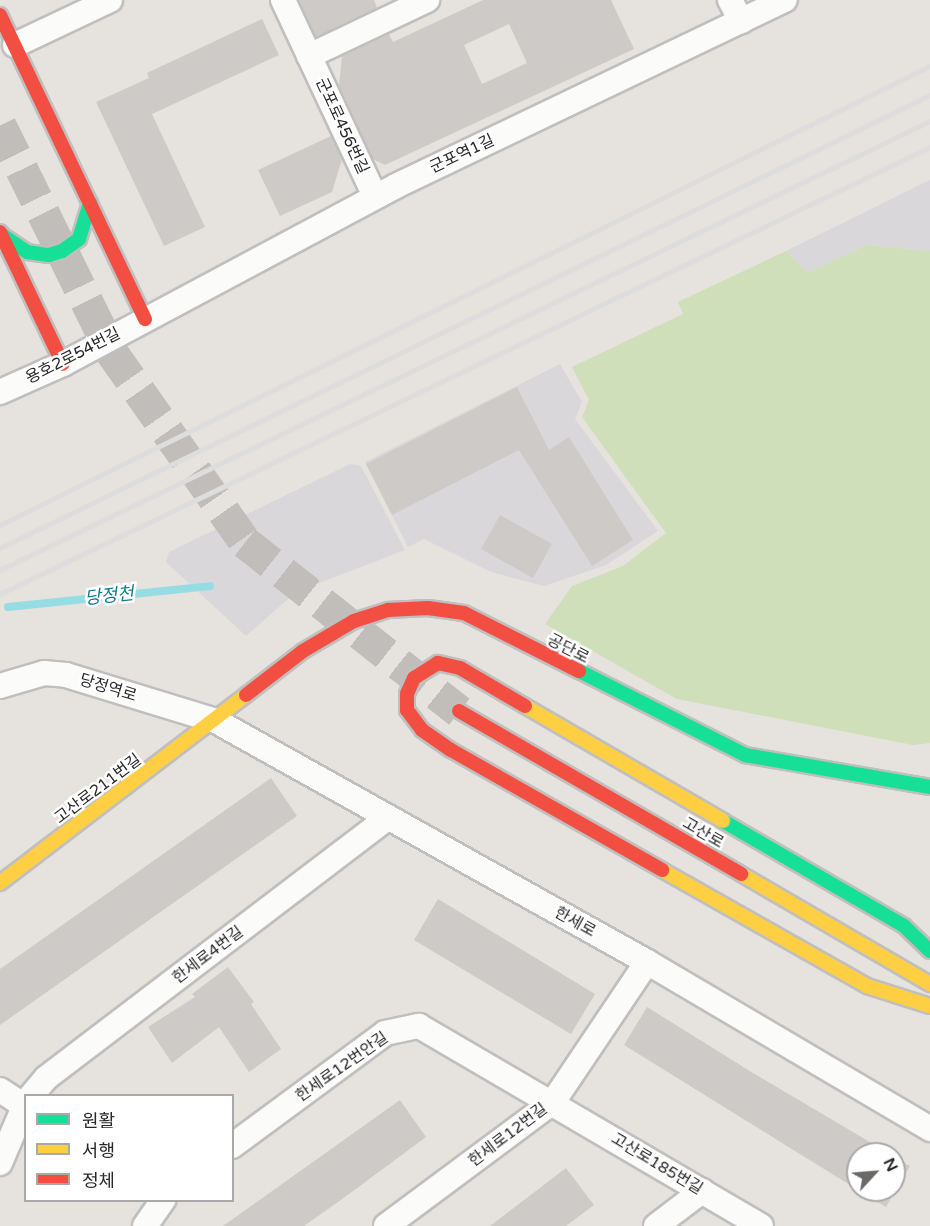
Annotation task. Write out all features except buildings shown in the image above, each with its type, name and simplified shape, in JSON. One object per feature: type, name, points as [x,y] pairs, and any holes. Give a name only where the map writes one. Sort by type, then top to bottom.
[{"type":"street","points":[[15,45],[110,0]]},
{"type":"street","name":"군포로456번길","points":[[283,0],[375,196]]},
{"type":"street","points":[[309,56],[428,0]]},
{"type":"street","name":"군포역1길","points":[[145,320],[375,196],[736,11],[785,0]]},
{"type":"street","points":[[0,15],[145,320]]},
{"type":"street","points":[[1,234],[27,252],[48,255],[62,251],[79,239],[90,203]]},
{"type":"street","points":[[1,234],[63,364]]},
{"type":"street","name":"용호2로54번길","points":[[0,392],[63,364],[145,320]]},
{"type":"street","name":"공단로","points":[[216,721],[303,651],[354,621],[388,610],[428,608],[464,613],[745,755],[930,787]]},
{"type":"street","points":[[930,951],[904,926],[460,668],[438,663],[414,678],[407,694],[407,710],[422,730],[450,750],[867,986],[930,1006]]},
{"type":"street","name":"당정역로","points":[[0,686],[44,673],[66,675],[216,721]]},
{"type":"street","name":"고산로","points":[[459,711],[930,984]]},
{"type":"street","name":"한세로","points":[[216,721],[646,962],[930,1129]]},
{"type":"street","name":"고산로211번길","points":[[0,883],[216,721]]},
{"type":"street","name":"한세로4번길","points":[[32,1094],[46,1078],[388,818]]},
{"type":"street","name":"한세로12번길","points":[[386,1226],[553,1101],[646,962]]},
{"type":"street","name":"한세로12번안길","points":[[234,1145],[386,1033],[420,1026],[553,1101]]},
{"type":"street","points":[[0,1090],[24,1100]]},
{"type":"street","name":"고산로185번길","points":[[553,1101],[761,1226]]},
{"type":"street","name":"한세로4번길","points":[[0,1163],[24,1106]]},
{"type":"street","points":[[656,1226],[702,1191]]},
{"type":"street","points":[[145,1226],[162,1202]]},
{"type":"shaded area","points":[[930,180],[930,251],[866,245],[808,273],[786,251]]},
{"type":"shaded area","points":[[560,364],[582,402],[575,419],[658,531],[606,565],[544,586],[491,572],[424,539],[408,547],[365,462]]},
{"type":"shaded area","points":[[350,464],[361,466],[405,550],[296,592],[246,636],[166,562],[169,552]]},
{"type":"green space","points":[[866,245],[930,251],[930,743],[913,745],[677,699],[545,624],[572,586],[623,566],[666,533],[582,417],[589,400],[572,367],[683,314],[678,302],[786,251],[808,273]]},
{"type":"waterway","name":"당정천","points":[[8,607],[210,586]]},
{"type":"tunnel","points":[[0,125],[111,351],[245,542],[459,711]]},
{"type":"railway","points":[[0,525],[930,66]]},
{"type":"railway","points":[[0,548],[930,95]]},
{"type":"railway","points":[[0,570],[930,121]]},
{"type":"railway","points":[[0,594],[930,147]]},
{"type":"traffic: fast","points":[[2,235],[27,252],[49,255],[62,251],[79,239],[90,203]]},
{"type":"traffic: fast","points":[[579,671],[745,755],[930,787]]},
{"type":"traffic: fast","points":[[723,821],[904,926],[930,951]]},
{"type":"traffic: slow","points":[[0,883],[246,695]]},
{"type":"traffic: slow","points":[[525,706],[723,821]]},
{"type":"traffic: slow","points":[[662,870],[867,986],[930,1006]]},
{"type":"traffic: slow","points":[[741,874],[930,984]]},
{"type":"traffic: jam","points":[[0,15],[145,319]]},
{"type":"traffic: jam","points":[[0,232],[63,364]]},
{"type":"traffic: jam","points":[[246,695],[303,651],[354,621],[388,610],[428,608],[464,613],[579,671]]},
{"type":"traffic: jam","points":[[525,706],[460,668],[438,663],[414,678],[407,694],[407,710],[422,730],[451,750],[662,870]]},
{"type":"traffic: jam","points":[[459,711],[741,874]]}]
